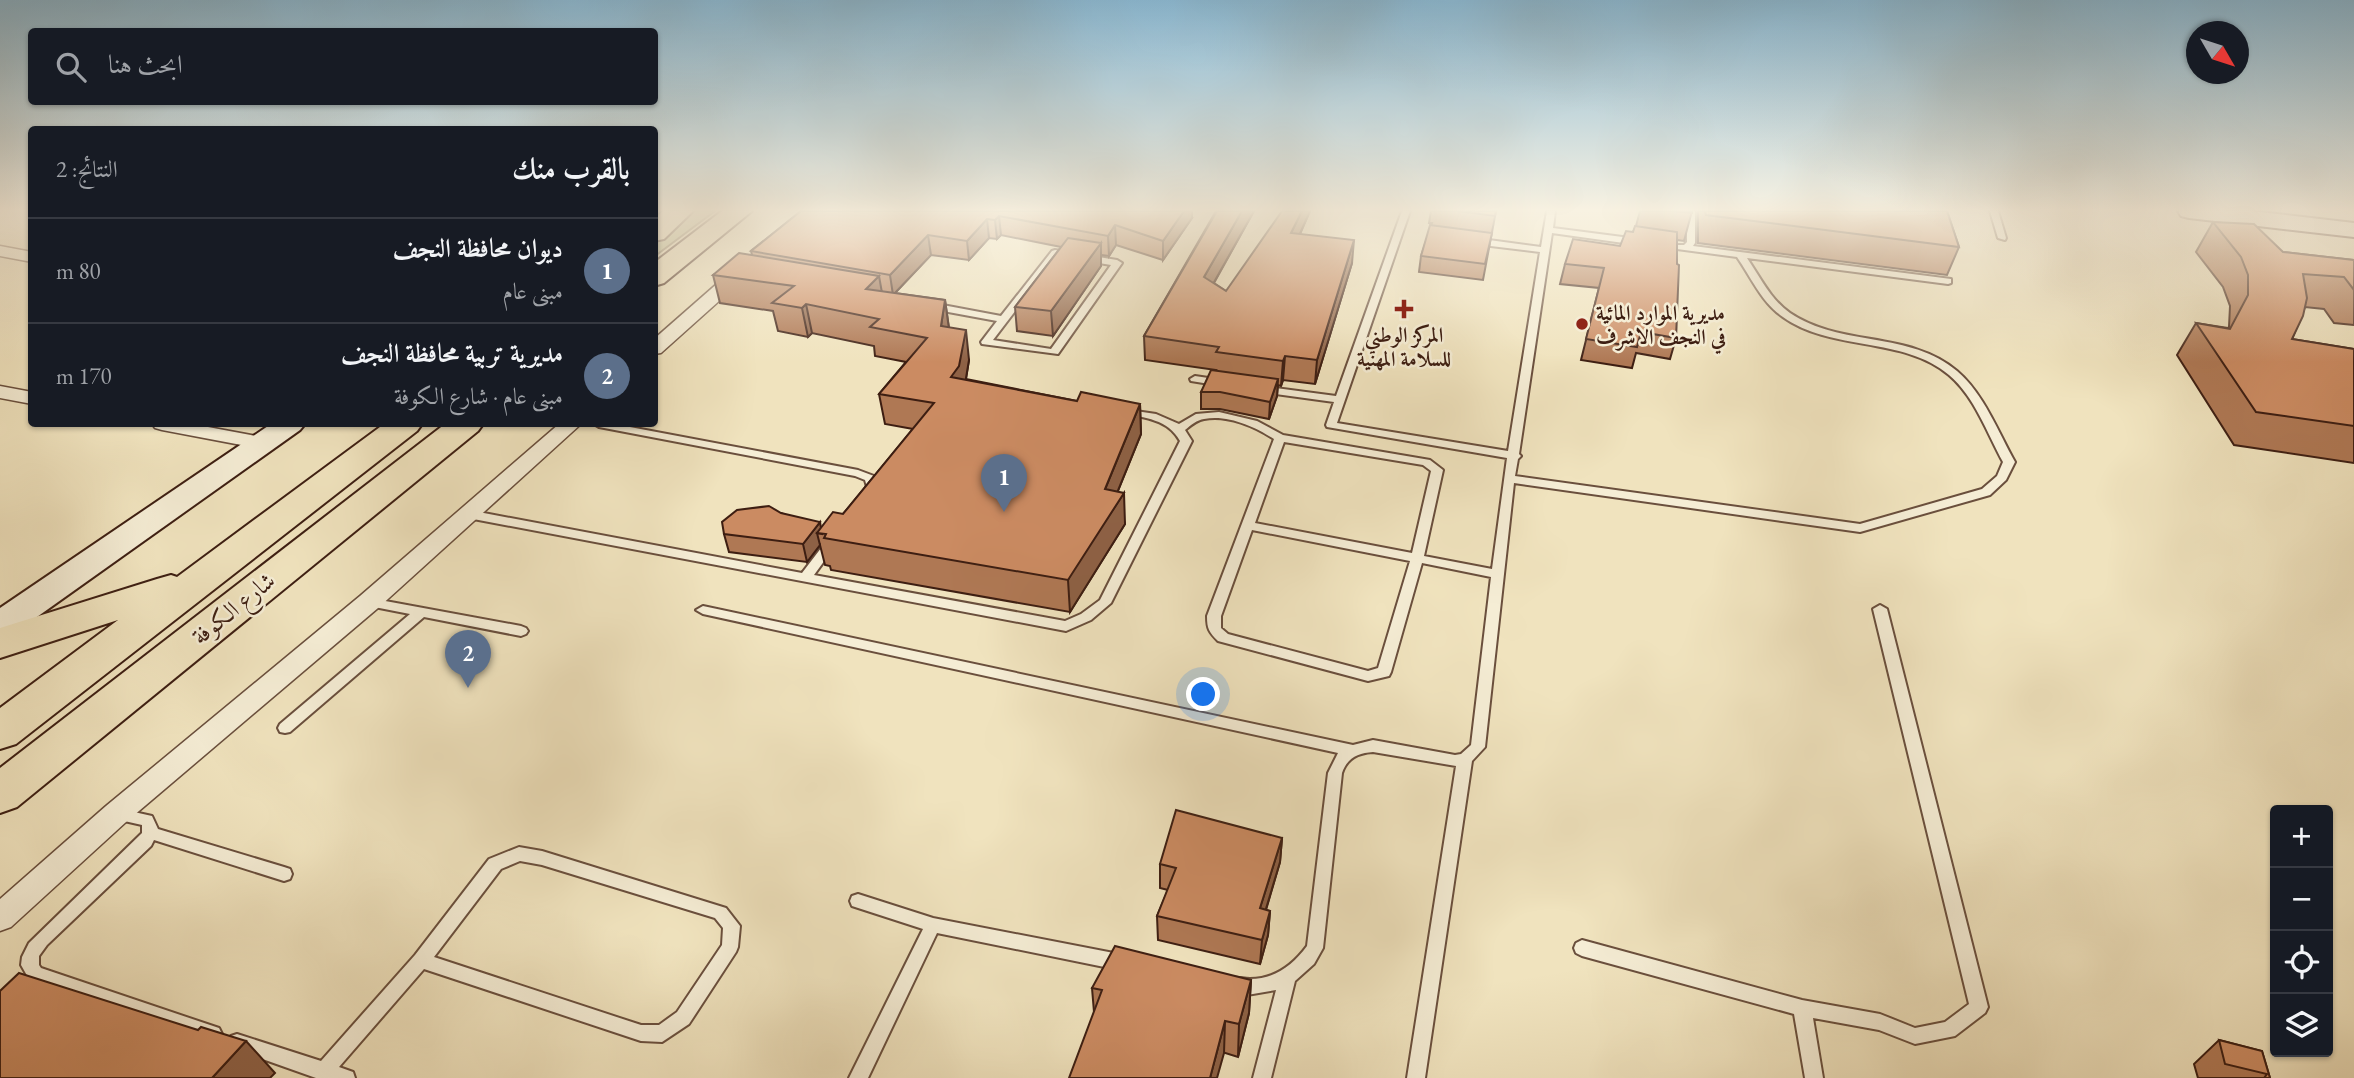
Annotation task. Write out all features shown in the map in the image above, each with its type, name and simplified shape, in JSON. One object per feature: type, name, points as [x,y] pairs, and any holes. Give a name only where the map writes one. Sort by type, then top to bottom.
[{"type":"highway","points":[[658,274],[674,261]]},
{"type":"highway","name":"شارع الكوفة","points":[[0,732],[401,427]]},
{"type":"highway","name":"شارع الكوفة","points":[[0,794],[462,427]]},
{"type":"highway","points":[[3,624],[197,581]]},
{"type":"street","points":[[658,346],[745,275],[756,261]]},
{"type":"street","points":[[0,392],[28,397]]},
{"type":"street","points":[[178,427],[262,443]]},
{"type":"street","points":[[3,624],[285,427]]},
{"type":"street","points":[[0,918],[116,814],[369,603],[568,427]]},
{"type":"lane","points":[[1048,261],[986,342],[1054,352],[1116,262],[1111,261]]},
{"type":"lane","points":[[1388,261],[1331,425],[1515,456]]},
{"type":"lane","points":[[703,610],[1352,750],[1373,747],[1443,760],[1465,758],[1478,747],[1509,479],[1515,456],[1544,261]]},
{"type":"lane","points":[[1509,479],[1860,528],[1986,492],[2003,478],[2008,462],[1965,385],[1949,370],[1922,357],[1811,327],[1788,317],[1773,304],[1745,261]]},
{"type":"lane","points":[[1785,261],[1948,281]]},
{"type":"lane","points":[[924,305],[1004,318]]},
{"type":"lane","points":[[1195,379],[1234,385]]},
{"type":"lane","points":[[1248,387],[1340,400]]},
{"type":"lane","points":[[468,514],[1066,626],[1086,617],[1105,603],[1186,441],[1180,428],[1165,419],[1112,409]]},
{"type":"lane","points":[[1180,428],[1200,416],[1221,417],[1256,424],[1280,438],[1426,463],[1437,470],[1417,558],[1384,672],[1368,676],[1223,638],[1214,629],[1214,616],[1250,526],[1280,438]]},
{"type":"lane","points":[[615,427],[858,472],[870,478],[873,487],[858,507]]},
{"type":"lane","points":[[1250,526],[1497,573]]},
{"type":"lane","points":[[806,578],[843,527]]},
{"type":"lane","points":[[369,603],[521,631]]},
{"type":"lane","points":[[1582,948],[1802,1007],[1880,1022],[1915,1037],[1949,1030],[1979,1007],[1880,609]]},
{"type":"lane","points":[[285,728],[420,613]]},
{"type":"lane","points":[[1213,981],[1240,986],[1264,986],[1287,979],[1304,966],[1315,948],[1335,772],[1343,756],[1352,750]]},
{"type":"lane","points":[[1416,1078],[1465,758]]},
{"type":"lane","points":[[116,814],[147,820],[151,833],[41,940],[29,960],[30,968],[35,974],[346,1078]]},
{"type":"lane","points":[[151,833],[284,874]]},
{"type":"lane","points":[[323,1072],[421,960],[495,864],[519,854],[542,858],[719,913],[732,926],[730,947],[682,1018],[662,1034],[641,1033],[421,960]]},
{"type":"lane","points":[[858,901],[933,925],[1146,968]]},
{"type":"lane","points":[[858,1078],[933,925]]},
{"type":"lane","points":[[1262,1078],[1287,979]]},
{"type":"lane","points":[[1802,1007],[1814,1078]]},
{"type":"building","points":[[729,261],[790,261],[879,276],[866,289],[945,300],[941,326],[966,330],[959,366],[951,377],[1077,401],[1081,392],[1140,404],[1105,489],[1124,493],[1068,580],[824,538],[826,534],[817,533],[833,512],[843,514],[934,403],[879,394],[927,338],[870,327],[879,319],[806,304],[802,308],[772,303],[794,286],[713,275]]},
{"type":"building","points":[[811,261],[903,261],[890,275]]},
{"type":"building","points":[[1050,261],[1088,261],[1051,311],[1015,307]]},
{"type":"building","points":[[1188,261],[1213,261],[1204,277],[1226,291],[1247,261],[1347,261],[1317,360],[1285,356],[1283,361],[1216,352],[1219,347],[1144,336]]},
{"type":"building","points":[[1566,261],[1677,261],[1676,338],[1641,332],[1637,347],[1586,339],[1604,268],[1565,264]]},
{"type":"building","points":[[2243,261],[2354,261],[2354,290],[2344,277],[2303,274],[2307,298],[2303,316],[2292,339],[2354,349],[2354,426],[2256,412],[2196,323],[2230,329],[2248,295],[2248,275]]},
{"type":"building","points":[[1211,370],[1278,379],[1270,402],[1220,392],[1201,392]]},
{"type":"building","points":[[769,506],[781,513],[820,522],[803,544],[724,534],[722,522],[737,510]]},
{"type":"building","points":[[1176,810],[1282,838],[1260,908],[1270,911],[1262,940],[1157,916],[1176,868],[1160,864]]},
{"type":"building","points":[[1115,946],[1251,980],[1239,1024],[1225,1021],[1210,1078],[1069,1078],[1102,990],[1092,988]]},
{"type":"building","points":[[19,973],[198,1030],[201,1027],[246,1041],[212,1078],[0,1078],[0,991]]},
{"type":"building","points":[[2219,1040],[2262,1051],[2270,1078],[2264,1078],[2267,1074],[2225,1064]]},
{"type":"place","name":"المركز الوطني للسلامة المهنية","points":[[1404,309]]},
{"type":"place","name":"مديرية الموارد المائية في النجف الاشرف","points":[[1582,324]]},
{"type":"place","name":"ديوان محافظة النجف","points":[[1004,512]]},
{"type":"place","name":"مديرية تربية محافظة النجف","points":[[468,688]]}]
